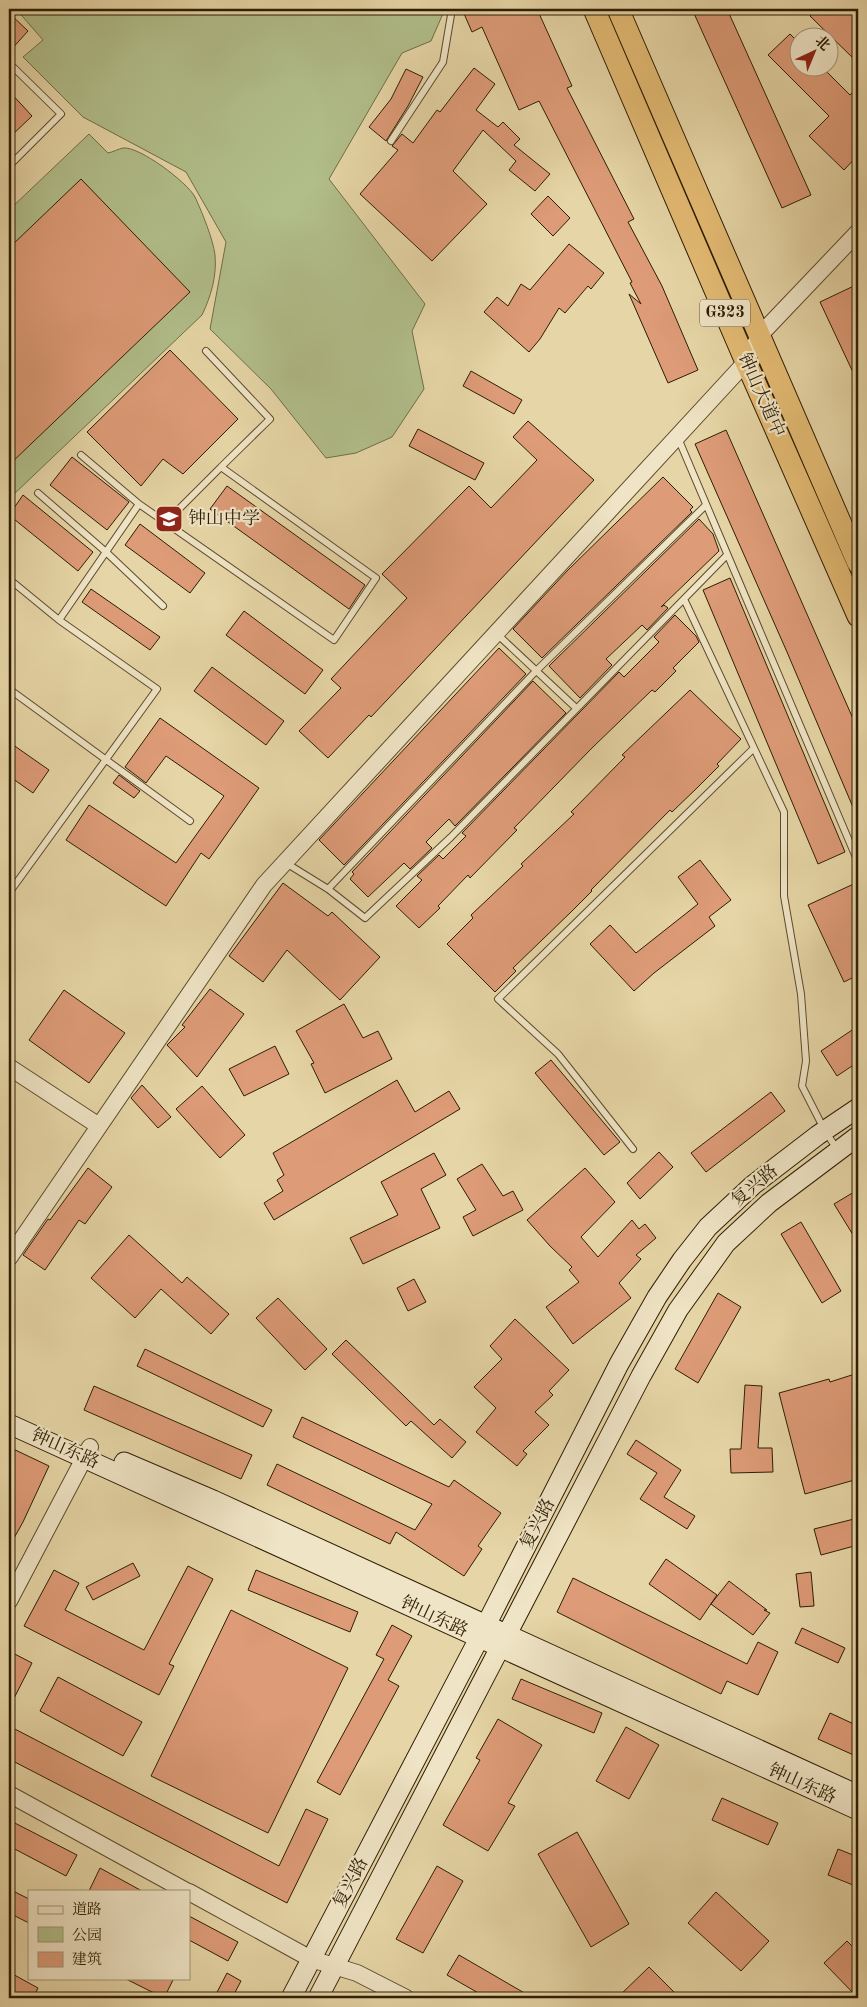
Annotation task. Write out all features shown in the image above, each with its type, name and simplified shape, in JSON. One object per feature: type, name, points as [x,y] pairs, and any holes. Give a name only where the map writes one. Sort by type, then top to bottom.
[{"type":"highway","name":"钟山大道中","points":[[594,9],[858,616]]},
{"type":"highway","name":"钟山大道中","points":[[618,9],[858,563]]},
{"type":"main road","name":"复兴路","points":[[291,1998],[619,1364],[657,1297],[682,1260],[708,1227],[753,1185],[858,1108]]},
{"type":"main road","name":"复兴路","points":[[318,1998],[504,1642],[640,1376],[678,1310],[733,1236],[769,1203],[858,1136]]},
{"type":"main road","name":"钟山东路","points":[[9,1412],[87,1452]]},
{"type":"main road","name":"钟山东路","points":[[9,1424],[213,1500],[504,1642],[858,1810]]},
{"type":"main road","name":"钟山东路","points":[[504,1642],[858,1795]]},
{"type":"street","points":[[9,1258],[264,885],[746,362],[759,336],[858,232]]},
{"type":"street","points":[[9,1067],[99,1126]]},
{"type":"street","points":[[9,1601],[87,1452]]},
{"type":"street","points":[[9,1794],[183,1890]]},
{"type":"street","points":[[190,1894],[311,1959],[357,1973],[406,1998]]},
{"type":"lane","points":[[391,141],[443,62],[452,9]]},
{"type":"lane","points":[[9,63],[61,114],[9,166]]},
{"type":"lane","points":[[165,522],[270,419],[206,351]]},
{"type":"lane","points":[[677,437],[858,862]]},
{"type":"lane","points":[[81,455],[139,504],[334,640],[376,578],[221,467]]},
{"type":"lane","points":[[38,493],[106,552],[163,606]]},
{"type":"lane","points":[[59,620],[139,504]]},
{"type":"lane","points":[[328,888],[536,671],[706,505]]},
{"type":"lane","points":[[285,862],[328,888],[365,918],[451,837],[728,555]]},
{"type":"lane","points":[[9,579],[59,620],[157,690],[9,893]]},
{"type":"lane","points":[[684,600],[784,812],[784,896],[801,994],[806,1061],[802,1086],[825,1131],[838,1150]]},
{"type":"lane","points":[[496,633],[576,708]]},
{"type":"lane","points":[[9,689],[190,821]]},
{"type":"lane","points":[[633,1149],[558,1054],[498,999],[754,748]]},
{"type":"green space","points":[[16,9],[445,9],[431,41],[402,53],[329,179],[425,304],[412,331],[424,389],[392,437],[356,453],[326,458],[271,389],[210,329],[226,242],[186,172],[83,117],[23,57],[43,40]]},
{"type":"green space","points":[[89,134],[108,153],[123,148],[130,149],[151,159],[173,174],[195,197],[214,249],[215,271],[213,286],[202,315],[9,497],[9,210]]},
{"type":"building","points":[[462,9],[537,9],[572,86],[567,88],[634,219],[628,222],[662,286],[698,370],[668,383],[629,294],[641,304],[630,283],[632,282],[539,101],[519,110],[482,27],[472,32]]},
{"type":"building","points":[[692,9],[727,9],[811,195],[782,208]]},
{"type":"building","points":[[817,9],[858,9],[858,63],[840,45],[840,28],[822,28],[810,16]]},
{"type":"building","points":[[9,13],[28,31],[9,52]]},
{"type":"building","points":[[790,34],[790,77],[768,55]]},
{"type":"building","points":[[474,68],[495,84],[476,110],[498,127],[503,122],[520,139],[514,145],[550,174],[535,191],[509,170],[516,161],[483,130],[453,171],[487,204],[432,261],[360,194],[398,150],[392,146],[402,134],[413,143],[437,110],[440,112]]},
{"type":"building","points":[[406,69],[423,77],[408,106],[386,141],[369,127],[391,99]]},
{"type":"building","points":[[791,78],[833,78],[850,95],[858,87],[858,155],[844,170],[809,136],[829,116]]},
{"type":"building","points":[[9,91],[32,116],[9,138]]},
{"type":"building","points":[[81,179],[190,292],[9,465],[9,248]]},
{"type":"building","points":[[548,196],[570,218],[553,236],[531,214]]},
{"type":"building","points":[[569,244],[604,273],[591,289],[588,286],[565,313],[559,308],[540,339],[529,352],[484,312],[497,297],[508,306],[521,284],[530,290]]},
{"type":"building","points":[[858,284],[858,383],[820,302]]},
{"type":"building","points":[[170,350],[238,419],[183,474],[163,459],[141,486],[87,432]]},
{"type":"building","points":[[471,371],[522,400],[514,414],[463,386]]},
{"type":"building","points":[[528,421],[594,480],[371,717],[369,715],[328,758],[299,731],[341,688],[331,679],[407,598],[382,574],[469,486],[491,508],[537,460],[513,437]]},
{"type":"building","points":[[418,429],[484,463],[475,480],[409,446]]},
{"type":"building","points":[[726,430],[858,730],[858,819],[695,444]]},
{"type":"building","points":[[72,457],[129,502],[107,530],[50,485]]},
{"type":"building","points":[[663,477],[693,507],[690,510],[692,512],[542,658],[513,629],[568,570]]},
{"type":"building","points":[[227,486],[365,585],[349,609],[210,509]]},
{"type":"building","points":[[23,495],[93,552],[78,571],[9,515]]},
{"type":"building","points":[[699,519],[713,534],[719,551],[661,607],[664,605],[668,608],[647,630],[642,625],[606,659],[612,665],[580,698],[549,666]]},
{"type":"building","points":[[140,524],[205,573],[190,593],[125,545]]},
{"type":"building","points":[[730,578],[845,852],[818,864],[703,590]]},
{"type":"building","points":[[91,589],[160,637],[150,650],[82,602]]},
{"type":"building","points":[[244,611],[323,670],[305,694],[226,635]]},
{"type":"building","points":[[675,615],[696,636],[699,642],[673,668],[676,671],[655,692],[652,690],[592,748],[514,828],[517,830],[470,878],[468,875],[438,906],[440,908],[419,928],[396,906],[422,880],[417,876],[439,855],[443,859],[466,836],[462,833],[619,672],[624,677],[659,642],[654,637]]},
{"type":"building","points":[[499,648],[526,674],[344,865],[319,840]]},
{"type":"building","points":[[212,667],[284,721],[266,745],[194,691]]},
{"type":"building","points":[[533,681],[566,713],[455,826],[449,819],[426,842],[432,848],[410,869],[404,863],[368,897],[350,879],[354,874],[352,872]]},
{"type":"building","points":[[690,690],[741,739],[717,764],[719,766],[672,812],[670,810],[592,891],[513,968],[516,971],[495,992],[447,944],[473,918],[471,915],[574,814],[571,812],[625,757],[622,755]]},
{"type":"building","points":[[160,718],[259,788],[209,859],[201,853],[166,906],[66,840],[89,805],[176,863],[224,796],[166,756],[146,783],[125,767]]},
{"type":"building","points":[[9,742],[49,770],[33,793],[9,776]]},
{"type":"building","points":[[119,775],[140,791],[134,798],[113,783]]},
{"type":"building","points":[[700,860],[731,900],[709,917],[715,926],[654,973],[634,991],[590,944],[610,925],[636,953],[698,904],[678,877]]},
{"type":"building","points":[[858,882],[858,975],[844,982],[808,905]]},
{"type":"building","points":[[283,883],[328,916],[332,912],[380,957],[340,1000],[287,950],[263,982],[229,956]]},
{"type":"building","points":[[210,989],[244,1014],[197,1077],[167,1045],[185,1027],[182,1025]]},
{"type":"building","points":[[64,990],[125,1033],[89,1083],[29,1040]]},
{"type":"building","points":[[344,1004],[363,1038],[378,1031],[392,1059],[325,1093],[311,1064],[314,1063],[296,1031]]},
{"type":"building","points":[[858,1026],[858,1062],[837,1076],[821,1051]]},
{"type":"building","points":[[275,1046],[289,1074],[244,1096],[229,1069]]},
{"type":"building","points":[[551,1060],[620,1142],[604,1155],[535,1073]]},
{"type":"building","points":[[397,1080],[415,1112],[449,1091],[460,1109],[274,1220],[264,1203],[283,1191],[277,1180],[284,1175],[273,1153]]},
{"type":"building","points":[[142,1085],[171,1117],[158,1128],[131,1098]]},
{"type":"building","points":[[202,1086],[245,1135],[220,1158],[176,1109]]},
{"type":"building","points":[[771,1092],[785,1111],[706,1172],[691,1153]]},
{"type":"building","points":[[659,1152],[673,1167],[640,1199],[627,1183]]},
{"type":"building","points":[[434,1153],[446,1175],[421,1189],[440,1228],[363,1264],[350,1238],[398,1215],[381,1182]]},
{"type":"building","points":[[482,1164],[503,1196],[513,1191],[523,1210],[473,1236],[463,1217],[476,1210],[457,1179]]},
{"type":"building","points":[[88,1168],[112,1187],[85,1224],[79,1220],[45,1270],[23,1255],[48,1219],[50,1220]]},
{"type":"building","points":[[585,1168],[615,1202],[581,1237],[598,1257],[632,1220],[639,1229],[645,1224],[656,1238],[636,1255],[641,1259],[619,1283],[631,1298],[573,1344],[546,1307],[579,1282],[569,1270],[572,1267],[527,1220]]},
{"type":"building","points":[[854,1192],[858,1199],[858,1243],[834,1204]]},
{"type":"building","points":[[801,1222],[841,1291],[822,1303],[781,1234]]},
{"type":"building","points":[[129,1235],[182,1283],[187,1277],[229,1314],[211,1334],[161,1289],[135,1318],[91,1278]]},
{"type":"building","points":[[414,1279],[426,1302],[408,1311],[397,1288]]},
{"type":"building","points":[[718,1293],[741,1307],[698,1383],[675,1369]]},
{"type":"building","points":[[278,1298],[327,1349],[305,1370],[256,1318]]},
{"type":"building","points":[[515,1319],[569,1370],[549,1391],[553,1395],[535,1412],[549,1425],[523,1451],[527,1454],[517,1466],[476,1432],[496,1408],[474,1387],[502,1359],[490,1346]]},
{"type":"building","points":[[346,1340],[434,1425],[440,1419],[466,1442],[452,1458],[411,1421],[406,1426],[332,1354]]},
{"type":"building","points":[[145,1349],[272,1410],[263,1427],[137,1366]]},
{"type":"building","points":[[858,1373],[858,1479],[805,1494],[779,1393],[829,1379],[830,1382]]},
{"type":"building","points":[[745,1385],[762,1386],[758,1448],[772,1448],[773,1472],[731,1473],[730,1449],[741,1449]]},
{"type":"building","points":[[94,1386],[252,1455],[241,1479],[84,1410]]},
{"type":"building","points":[[302,1417],[449,1487],[454,1480],[501,1513],[478,1546],[482,1549],[464,1576],[396,1532],[390,1544],[267,1485],[277,1464],[415,1530],[432,1504],[293,1437]]},
{"type":"building","points":[[636,1440],[681,1470],[664,1497],[695,1516],[687,1529],[640,1499],[657,1473],[627,1454]]},
{"type":"building","points":[[9,1447],[49,1466],[9,1547]]},
{"type":"building","points":[[858,1518],[858,1545],[821,1555],[814,1529]]},
{"type":"building","points":[[666,1559],[717,1595],[700,1620],[649,1584]]},
{"type":"building","points":[[133,1563],[140,1576],[93,1600],[86,1587]]},
{"type":"building","points":[[188,1566],[213,1579],[169,1664],[174,1666],[159,1695],[24,1626],[54,1570],[79,1583],[65,1610],[144,1650]]},
{"type":"building","points":[[256,1570],[358,1612],[350,1632],[248,1590]]},
{"type":"building","points":[[811,1572],[814,1606],[800,1607],[796,1574]]},
{"type":"building","points":[[573,1578],[747,1664],[758,1642],[778,1652],[758,1695],[727,1681],[721,1694],[557,1612]]},
{"type":"building","points":[[729,1581],[770,1613],[753,1635],[711,1604]]},
{"type":"building","points":[[231,1610],[348,1668],[268,1833],[151,1776]]},
{"type":"building","points":[[392,1625],[412,1636],[388,1680],[399,1686],[340,1795],[317,1782],[384,1659],[376,1655]]},
{"type":"building","points":[[802,1628],[845,1648],[838,1663],[795,1643]]},
{"type":"building","points":[[9,1651],[32,1663],[9,1708]]},
{"type":"building","points":[[58,1677],[142,1722],[123,1756],[40,1711]]},
{"type":"building","points":[[521,1679],[602,1713],[594,1733],[512,1699]]},
{"type":"building","points":[[830,1713],[858,1726],[858,1757],[818,1739]]},
{"type":"building","points":[[498,1719],[542,1745],[508,1803],[515,1806],[488,1851],[443,1825],[480,1760],[476,1758]]},
{"type":"building","points":[[9,1726],[279,1866],[306,1809],[328,1819],[287,1903],[9,1759]]},
{"type":"building","points":[[626,1727],[659,1745],[629,1799],[596,1781]]},
{"type":"building","points":[[722,1798],[778,1823],[768,1845],[712,1820]]},
{"type":"building","points":[[9,1820],[77,1855],[66,1876],[9,1846]]},
{"type":"building","points":[[577,1832],[629,1924],[591,1947],[538,1854]]},
{"type":"building","points":[[838,1849],[858,1857],[858,1887],[828,1875]]},
{"type":"building","points":[[437,1866],[463,1881],[423,1953],[396,1939]]},
{"type":"building","points":[[100,1868],[140,1890],[89,1890]]},
{"type":"building","points":[[9,1889],[28,1898],[28,1922],[9,1913]]},
{"type":"building","points":[[716,1892],[769,1941],[741,1971],[688,1923]]},
{"type":"building","points":[[190,1917],[238,1942],[228,1961],[190,1941]]},
{"type":"building","points":[[847,1941],[858,1952],[858,1998],[824,1963]]},
{"type":"building","points":[[459,1955],[533,1998],[487,1998],[447,1975]]},
{"type":"building","points":[[649,1967],[680,1998],[617,1998]]},
{"type":"building","points":[[9,1972],[38,1988],[33,1998],[9,1998]]},
{"type":"building","points":[[227,1973],[241,1981],[232,1998],[214,1998]]},
{"type":"building","points":[[128,1980],[173,1980],[164,1998]]},
{"type":"place","name":"钟山中学","points":[[169,519]]}]
